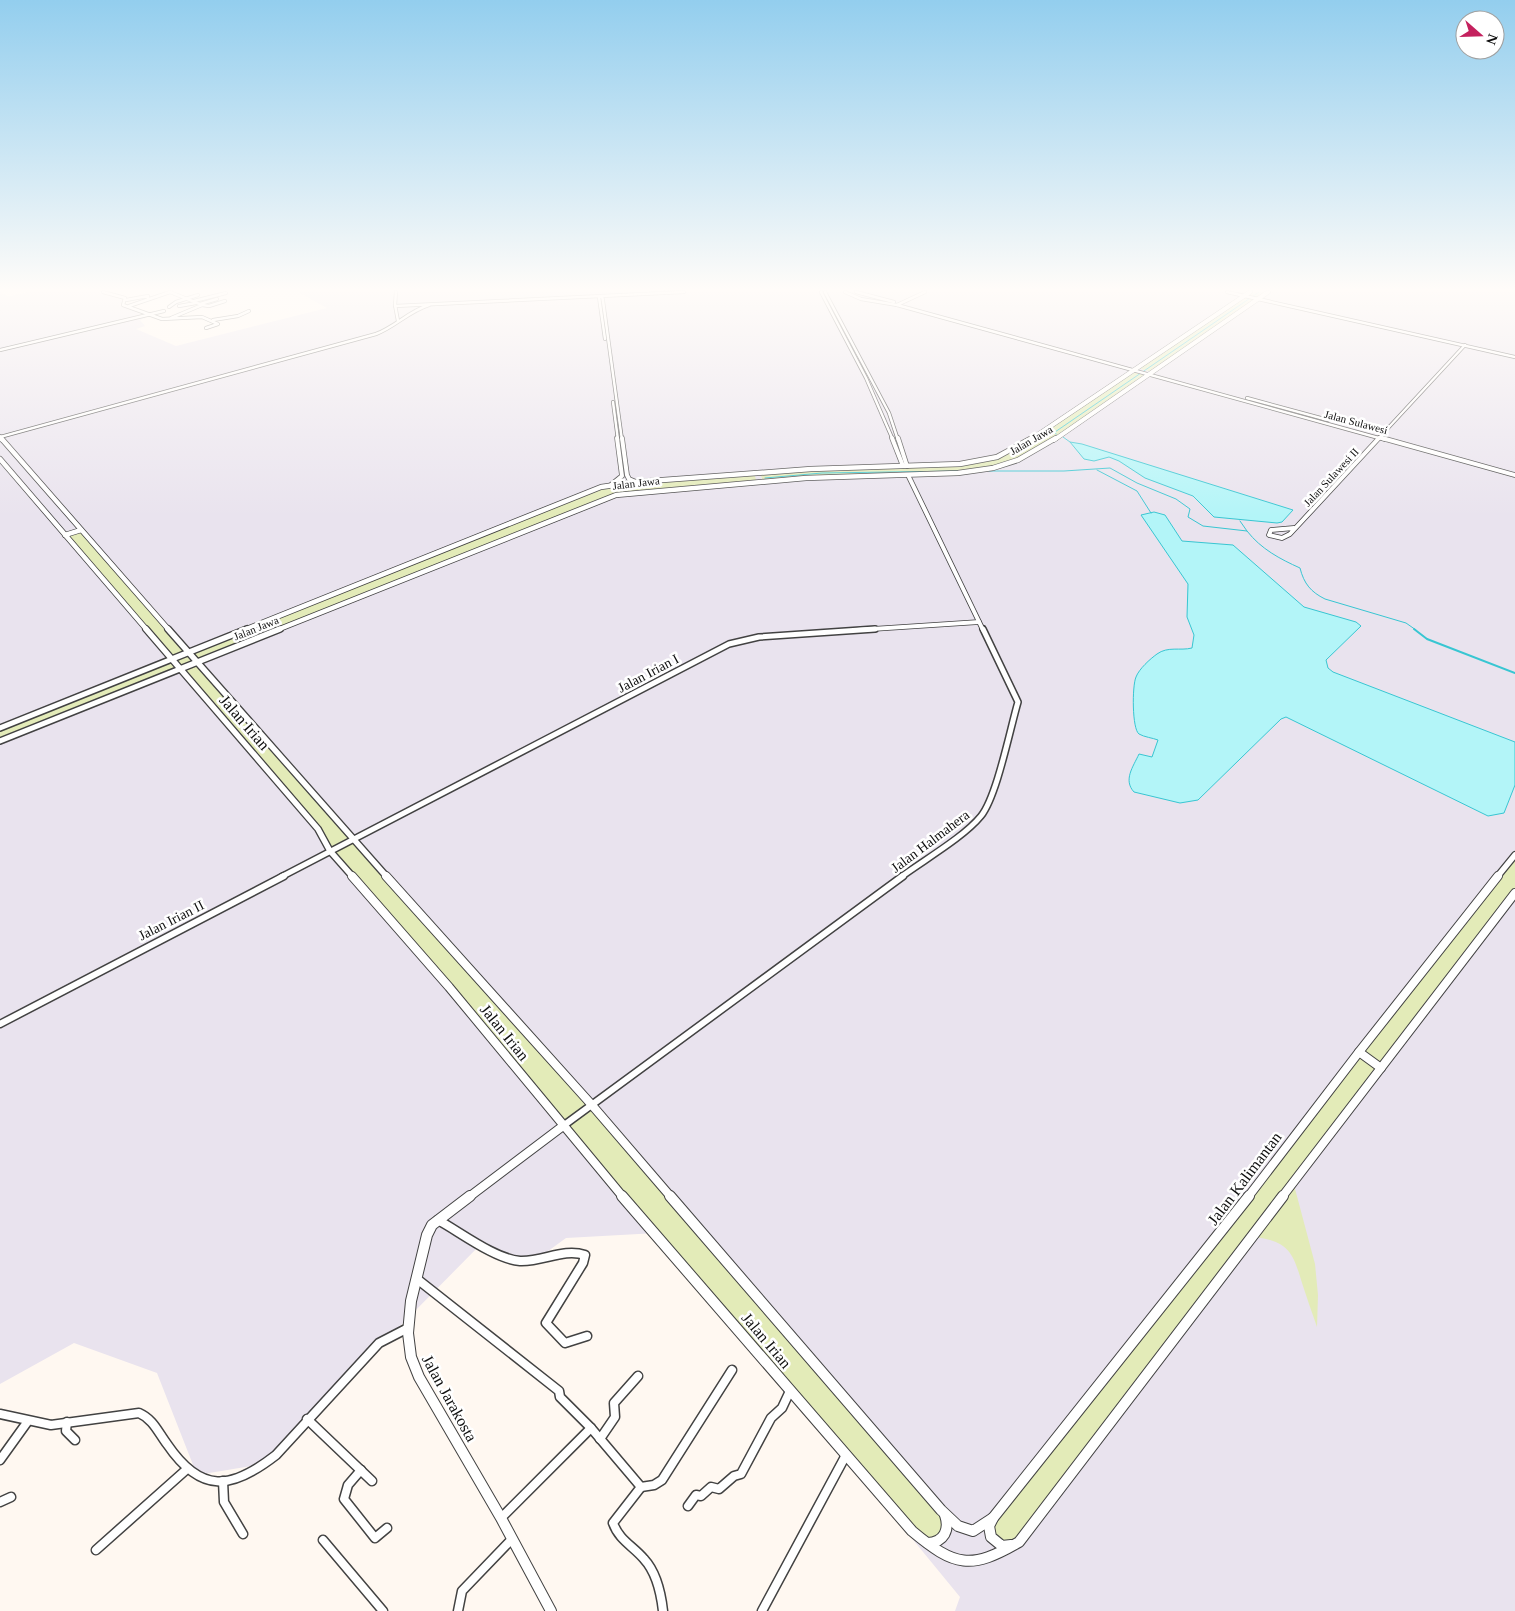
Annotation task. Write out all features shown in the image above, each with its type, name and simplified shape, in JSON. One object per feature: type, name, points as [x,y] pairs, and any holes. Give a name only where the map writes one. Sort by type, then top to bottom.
[{"type":"street","points":[[0,437],[257,367]]},
{"type":"street","points":[[610,367],[623,468],[622,477],[611,485]]},
{"type":"street","points":[[865,367],[889,413],[905,466]]},
{"type":"street","name":"Jalan Sulawesi","points":[[1127,367],[1515,473]]},
{"type":"street","name":"Jalan Jawa","points":[[0,728],[611,485],[811,469],[970,463],[997,457],[1016,449],[1141,367]]},
{"type":"street","name":"Jalan Jawa","points":[[0,741],[616,495],[799,478],[908,475],[982,470],[1007,464],[1030,455],[1058,437],[1157,367]]},
{"type":"street","name":"Jalan Sulawesi II","points":[[1294,528],[1271,530],[1269,535],[1275,538],[1282,538],[1294,528],[1445,367]]},
{"type":"street","points":[[1042,432],[1058,437]]},
{"type":"street","name":"Jalan Irian","points":[[0,437],[197,662],[591,1104],[943,1512],[958,1526],[973,1531],[993,1518]]},
{"type":"street","points":[[1016,449],[1030,455]]},
{"type":"street","name":"Jalan Irian","points":[[0,459],[318,829],[330,851],[449,987],[563,1126],[912,1531],[926,1543],[958,1560],[972,1563],[993,1557],[1019,1542]]},
{"type":"street","points":[[623,468],[627,477],[636,482]]},
{"type":"street","name":"Jalan Halmahera","points":[[563,1126],[963,832],[982,815],[992,794],[1018,702],[908,475]]},
{"type":"street","points":[[65,535],[81,530]]},
{"type":"street","points":[[381,576],[389,585]]},
{"type":"street","name":"Jalan Irian I","points":[[354,839],[729,644],[759,637],[979,622]]},
{"type":"street","name":"Jalan Irian II","points":[[0,1024],[354,839]]},
{"type":"street","name":"Jalan Kalimantan","points":[[993,1518],[1209,1248],[1359,1052],[1515,855]]},
{"type":"street","points":[[993,1518],[989,1526],[991,1537],[996,1543],[1002,1546],[1019,1542],[1515,894]]},
{"type":"street","points":[[1359,1052],[1381,1068]]},
{"type":"street","name":"Jalan Jarakosta","points":[[551,1611],[501,1518],[419,1377],[410,1356],[408,1328],[426,1238],[438,1219],[563,1126]]},
{"type":"street","points":[[438,1219],[513,1260],[542,1259],[572,1252],[584,1255],[583,1263],[546,1323],[565,1343],[587,1336]]},
{"type":"street","points":[[417,1279],[559,1391],[560,1397],[591,1428],[641,1487]]},
{"type":"street","points":[[0,1414],[51,1425],[129,1413],[143,1414],[148,1417],[187,1470],[199,1479],[224,1481],[242,1478],[261,1468],[289,1442],[307,1419],[378,1343],[408,1328]]},
{"type":"street","points":[[663,1611],[660,1589],[649,1566],[638,1552],[627,1546],[619,1536],[613,1523],[641,1487],[654,1485],[662,1480],[732,1370]]},
{"type":"street","points":[[600,1439],[615,1417],[614,1403],[638,1376]]},
{"type":"street","points":[[688,1506],[696,1495],[701,1496],[711,1487],[719,1489],[734,1476],[741,1474],[771,1418],[782,1408],[790,1390]]},
{"type":"street","points":[[307,1419],[372,1482]]},
{"type":"street","points":[[0,1460],[28,1421]]},
{"type":"street","points":[[67,1422],[66,1431],[75,1440]]},
{"type":"street","points":[[501,1518],[591,1428]]},
{"type":"street","points":[[764,1610],[847,1454]]},
{"type":"street","points":[[96,1550],[187,1470]]},
{"type":"street","points":[[361,1470],[348,1485],[344,1499],[375,1538],[387,1528]]},
{"type":"street","points":[[224,1481],[224,1502],[243,1534]]},
{"type":"street","points":[[0,1502],[11,1498]]},
{"type":"street","points":[[926,1543],[935,1544],[943,1538],[947,1523],[943,1512]]},
{"type":"street","points":[[458,1611],[462,1591],[512,1539]]},
{"type":"street","points":[[323,1540],[383,1611]]},
{"type":"shaded area","points":[[0,367],[1515,367],[1515,1611],[955,1611],[960,1597],[790,1390],[657,1233],[566,1238],[529,1265],[482,1243],[264,1464],[197,1475],[157,1373],[74,1343],[0,1384]]},
{"type":"green space","points":[[1138,367],[1159,367],[1152,372]]},
{"type":"green space","points":[[1134,370],[1149,374],[1030,455],[982,470],[763,481],[760,473],[946,465],[1007,454]]},
{"type":"green space","points":[[754,474],[757,482],[625,493],[197,662],[491,994],[943,1511],[946,1532],[926,1543],[330,851],[318,829],[180,669],[0,741],[0,728],[172,659],[65,535],[81,530],[189,652],[601,487],[618,484]]},
{"type":"green space","points":[[1515,855],[1515,893],[1294,1185],[1315,1264],[1318,1295],[1317,1327],[1292,1256],[1282,1245],[1254,1237],[1019,1542],[999,1545],[990,1522]]},
{"type":"water","points":[[1070,442],[1082,444],[1293,510],[1282,522],[1277,523],[1214,517],[1193,496],[1145,478],[1119,461],[1109,457],[1094,461],[1084,459]]},
{"type":"water","points":[[1154,512],[1165,515],[1182,541],[1233,545],[1304,607],[1356,622],[1361,626],[1326,660],[1328,668],[1333,672],[1515,742],[1515,785],[1504,813],[1488,816],[1286,717],[1281,719],[1198,800],[1180,803],[1134,792],[1129,783],[1130,773],[1139,754],[1152,757],[1158,740],[1141,735],[1137,730],[1133,707],[1136,677],[1145,664],[1161,652],[1170,649],[1192,648],[1194,635],[1187,617],[1188,584],[1141,515]]},
{"type":"waterway","points":[[1056,434],[1055,432],[1149,367]]},
{"type":"waterway","points":[[1063,437],[1070,442]]},
{"type":"waterway","points":[[989,471],[1064,471],[1110,468],[1137,483],[1176,499],[1190,509],[1188,517],[1203,526],[1247,531]]},
{"type":"waterway","points":[[1097,470],[1137,491],[1151,513]]},
{"type":"waterway","points":[[765,478],[822,473],[958,471]]},
{"type":"waterway","points":[[1240,521],[1247,531]]},
{"type":"waterway","points":[[1247,531],[1271,553],[1300,568],[1309,587],[1325,599],[1406,623],[1416,630]]},
{"type":"waterway","points":[[1414,629],[1427,639],[1515,673]]}]
